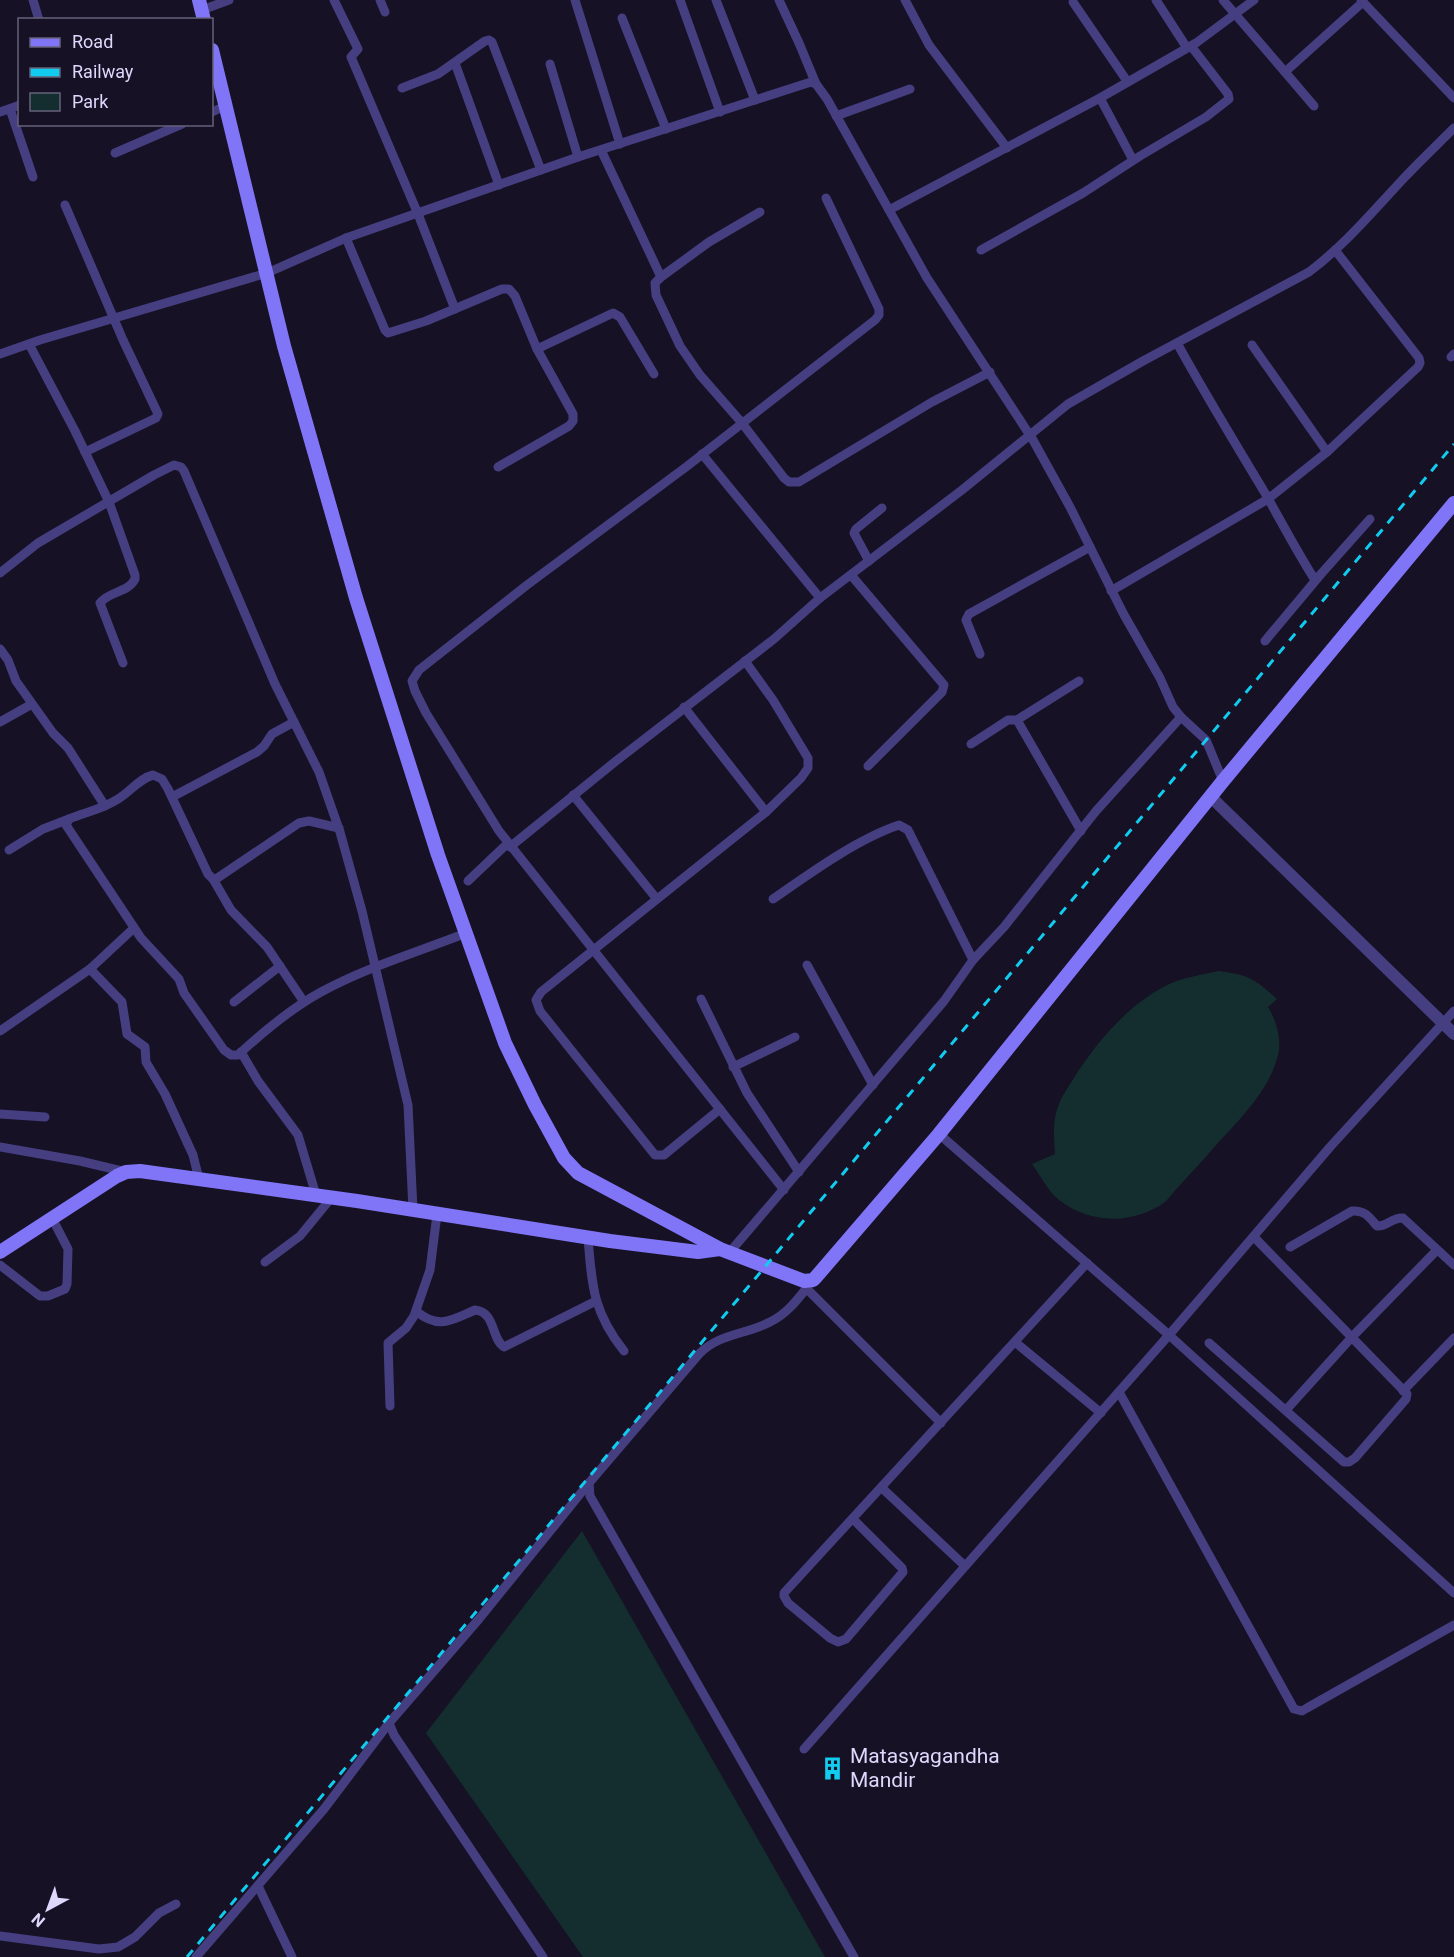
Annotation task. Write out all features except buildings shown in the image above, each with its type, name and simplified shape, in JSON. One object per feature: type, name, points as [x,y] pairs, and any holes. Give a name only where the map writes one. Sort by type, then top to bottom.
[{"type":"main road","points":[[213,54],[284,346],[356,598],[438,855],[505,1042],[535,1105],[564,1158],[578,1173],[724,1251],[809,1284],[939,1134],[1223,781],[1454,503]]},
{"type":"main road","points":[[0,1252],[126,1172],[140,1171],[332,1197],[588,1238],[698,1252],[724,1251]]},
{"type":"street","points":[[33,0],[38,18]]},
{"type":"street","points":[[202,10],[230,0]]},
{"type":"street","points":[[334,0],[358,49],[351,57],[418,214],[455,309]]},
{"type":"street","points":[[380,0],[385,12]]},
{"type":"street","points":[[575,0],[620,144]]},
{"type":"street","points":[[680,0],[720,112]]},
{"type":"street","points":[[716,0],[755,100]]},
{"type":"street","points":[[778,0],[816,84],[927,278],[1031,436],[1160,678],[1173,707],[1180,717],[1206,740],[1223,781]]},
{"type":"street","points":[[905,0],[929,45],[1007,148]]},
{"type":"street","points":[[981,250],[1083,193],[1206,117],[1229,99],[1228,94],[1189,47],[1156,0]]},
{"type":"street","points":[[1223,0],[1314,106]]},
{"type":"street","points":[[889,210],[1100,98],[1126,81],[1189,47],[1254,0]]},
{"type":"street","points":[[1285,72],[1362,1],[1454,98]]},
{"type":"street","points":[[1073,3],[1126,81]]},
{"type":"street","points":[[622,18],[666,129]]},
{"type":"street","points":[[402,88],[438,74],[489,40],[492,42],[541,170]]},
{"type":"street","points":[[455,63],[499,185]]},
{"type":"street","points":[[550,63],[578,157]]},
{"type":"street","points":[[0,354],[267,273],[346,238],[578,157],[806,82],[816,84]]},
{"type":"street","points":[[836,116],[910,88]]},
{"type":"street","points":[[1100,98],[1133,160]]},
{"type":"street","points":[[213,112],[225,106]]},
{"type":"street","points":[[5,110],[33,177]]},
{"type":"street","points":[[115,153],[177,126]]},
{"type":"street","points":[[468,881],[509,845],[684,707],[745,662],[820,598],[1031,436],[1068,404],[1309,272],[1335,250],[1454,128]]},
{"type":"street","points":[[601,150],[661,277]]},
{"type":"street","points":[[784,1190],[509,845],[426,713],[412,685],[413,677],[419,670],[519,591],[702,454],[879,315],[879,309],[869,285],[826,198]]},
{"type":"street","points":[[66,205],[158,414],[156,418],[85,452]]},
{"type":"street","points":[[760,212],[709,242],[661,277],[655,283],[656,296],[680,346],[700,375],[742,423],[784,478],[794,483],[932,402],[990,372]]},
{"type":"street","points":[[346,238],[388,333],[426,321],[502,289],[509,289],[515,296],[537,349],[573,414],[573,421],[569,426],[498,467]]},
{"type":"street","points":[[1112,591],[1268,499],[1327,452],[1387,398],[1420,363],[1419,358],[1335,250]]},
{"type":"street","points":[[537,349],[613,314],[620,317],[654,374]]},
{"type":"street","points":[[1177,343],[1268,499],[1294,549],[1315,580]]},
{"type":"street","points":[[29,344],[109,502],[135,579],[130,586],[106,597],[100,603],[123,663]]},
{"type":"street","points":[[1252,345],[1327,452]]},
{"type":"street","points":[[702,454],[820,598]]},
{"type":"street","points":[[0,573],[38,543],[174,465],[181,467],[275,684],[319,772],[339,828],[376,967],[408,1105],[413,1210]]},
{"type":"street","points":[[869,561],[854,533],[882,508]]},
{"type":"street","points":[[1265,641],[1315,580],[1370,519]]},
{"type":"street","points":[[980,654],[966,620],[969,614],[1090,547]]},
{"type":"street","points":[[851,575],[944,685],[942,692],[868,766]]},
{"type":"street","points":[[0,649],[6,655],[16,681],[53,733],[68,748],[105,807]]},
{"type":"street","points":[[720,1109],[664,1155],[655,1155],[537,1007],[538,996],[592,949],[766,812],[801,778],[808,768],[808,758],[773,700],[745,662]]},
{"type":"street","points":[[971,744],[1008,720],[1017,720],[1079,681]]},
{"type":"street","points":[[0,722],[32,704]]},
{"type":"street","points":[[684,707],[766,812]]},
{"type":"street","points":[[724,1251],[784,1190],[944,1001],[974,960],[1004,927],[1081,831],[1180,717]]},
{"type":"street","points":[[1017,720],[1081,831]]},
{"type":"street","points":[[172,797],[257,752],[272,734],[294,722]]},
{"type":"street","points":[[9,850],[52,824],[105,807],[153,774],[162,779],[208,874],[231,910],[267,947],[304,1002]]},
{"type":"street","points":[[573,795],[656,898]]},
{"type":"street","points":[[1211,797],[1454,1034]]},
{"type":"street","points":[[69,819],[66,825],[68,830],[134,928],[155,955],[177,976],[184,993],[224,1050],[235,1056],[273,1024],[324,990],[376,967],[466,933]]},
{"type":"street","points":[[213,879],[220,878],[299,823],[309,821],[339,828]]},
{"type":"street","points":[[773,899],[807,875],[880,832],[898,825],[908,830],[974,960]]},
{"type":"street","points":[[0,1031],[90,969],[134,928]]},
{"type":"street","points":[[807,965],[873,1085]]},
{"type":"street","points":[[234,1002],[280,966]]},
{"type":"street","points":[[90,969],[122,1002],[127,1034],[145,1047],[146,1062],[165,1094],[193,1155],[199,1179]]},
{"type":"street","points":[[701,999],[733,1067],[761,1116],[799,1172]]},
{"type":"street","points":[[804,1749],[1170,1335],[1330,1147],[1454,1011]]},
{"type":"street","points":[[733,1067],[795,1037]]},
{"type":"street","points":[[241,1052],[258,1081],[298,1135],[316,1195]]},
{"type":"street","points":[[0,1114],[45,1117]]},
{"type":"street","points":[[939,1134],[1170,1335],[1454,1593]]},
{"type":"street","points":[[0,1147],[80,1161],[126,1172]]},
{"type":"street","points":[[265,1262],[300,1236],[332,1197]]},
{"type":"street","points":[[1290,1247],[1352,1211],[1358,1211],[1366,1214],[1377,1226],[1403,1218],[1454,1265]]},
{"type":"street","points":[[390,1406],[387,1343],[406,1328],[416,1311],[430,1270],[437,1214]]},
{"type":"street","points":[[0,1265],[40,1296],[48,1296],[65,1289],[68,1249],[52,1218]]},
{"type":"street","points":[[588,1238],[592,1287],[596,1301],[605,1324],[624,1351]]},
{"type":"street","points":[[1209,1343],[1344,1462],[1355,1458],[1406,1399],[1407,1394],[1254,1238]]},
{"type":"street","points":[[1286,1410],[1352,1337],[1437,1250]]},
{"type":"street","points":[[853,1519],[902,1568],[903,1572],[846,1639],[836,1641],[788,1603],[784,1593],[1088,1263]]},
{"type":"street","points":[[196,1957],[324,1809],[389,1723],[479,1619],[589,1483],[706,1346],[716,1340],[769,1323],[793,1305],[809,1284],[941,1423]]},
{"type":"street","points":[[416,1311],[425,1319],[438,1323],[475,1310],[480,1311],[492,1322],[500,1345],[504,1347],[596,1301]]},
{"type":"street","points":[[1403,1391],[1454,1338]]},
{"type":"street","points":[[1015,1342],[1101,1413]]},
{"type":"street","points":[[1119,1392],[1294,1709],[1302,1711],[1454,1625]]},
{"type":"street","points":[[589,1483],[589,1492],[593,1502],[854,1957]]},
{"type":"street","points":[[882,1488],[965,1566]]},
{"type":"street","points":[[389,1723],[394,1735],[543,1957]]},
{"type":"street","points":[[258,1886],[292,1957]]},
{"type":"street","points":[[0,1936],[99,1948],[118,1947],[135,1937],[159,1913],[176,1904]]},
{"type":"green space","points":[[1219,971],[1251,979],[1277,999],[1268,1007],[1278,1030],[1278,1055],[1261,1092],[1167,1200],[1153,1210],[1126,1218],[1112,1219],[1084,1214],[1071,1208],[1055,1196],[1032,1164],[1055,1154],[1055,1117],[1064,1094],[1084,1062],[1106,1035],[1144,999],[1174,982]]},
{"type":"green space","points":[[582,1531],[825,1957],[583,1957],[426,1733]]},
{"type":"railway","points":[[187,1957],[1454,444]]},
{"type":"place","name":"Matasyagandha Mandir","points":[[832,1768]]}]
